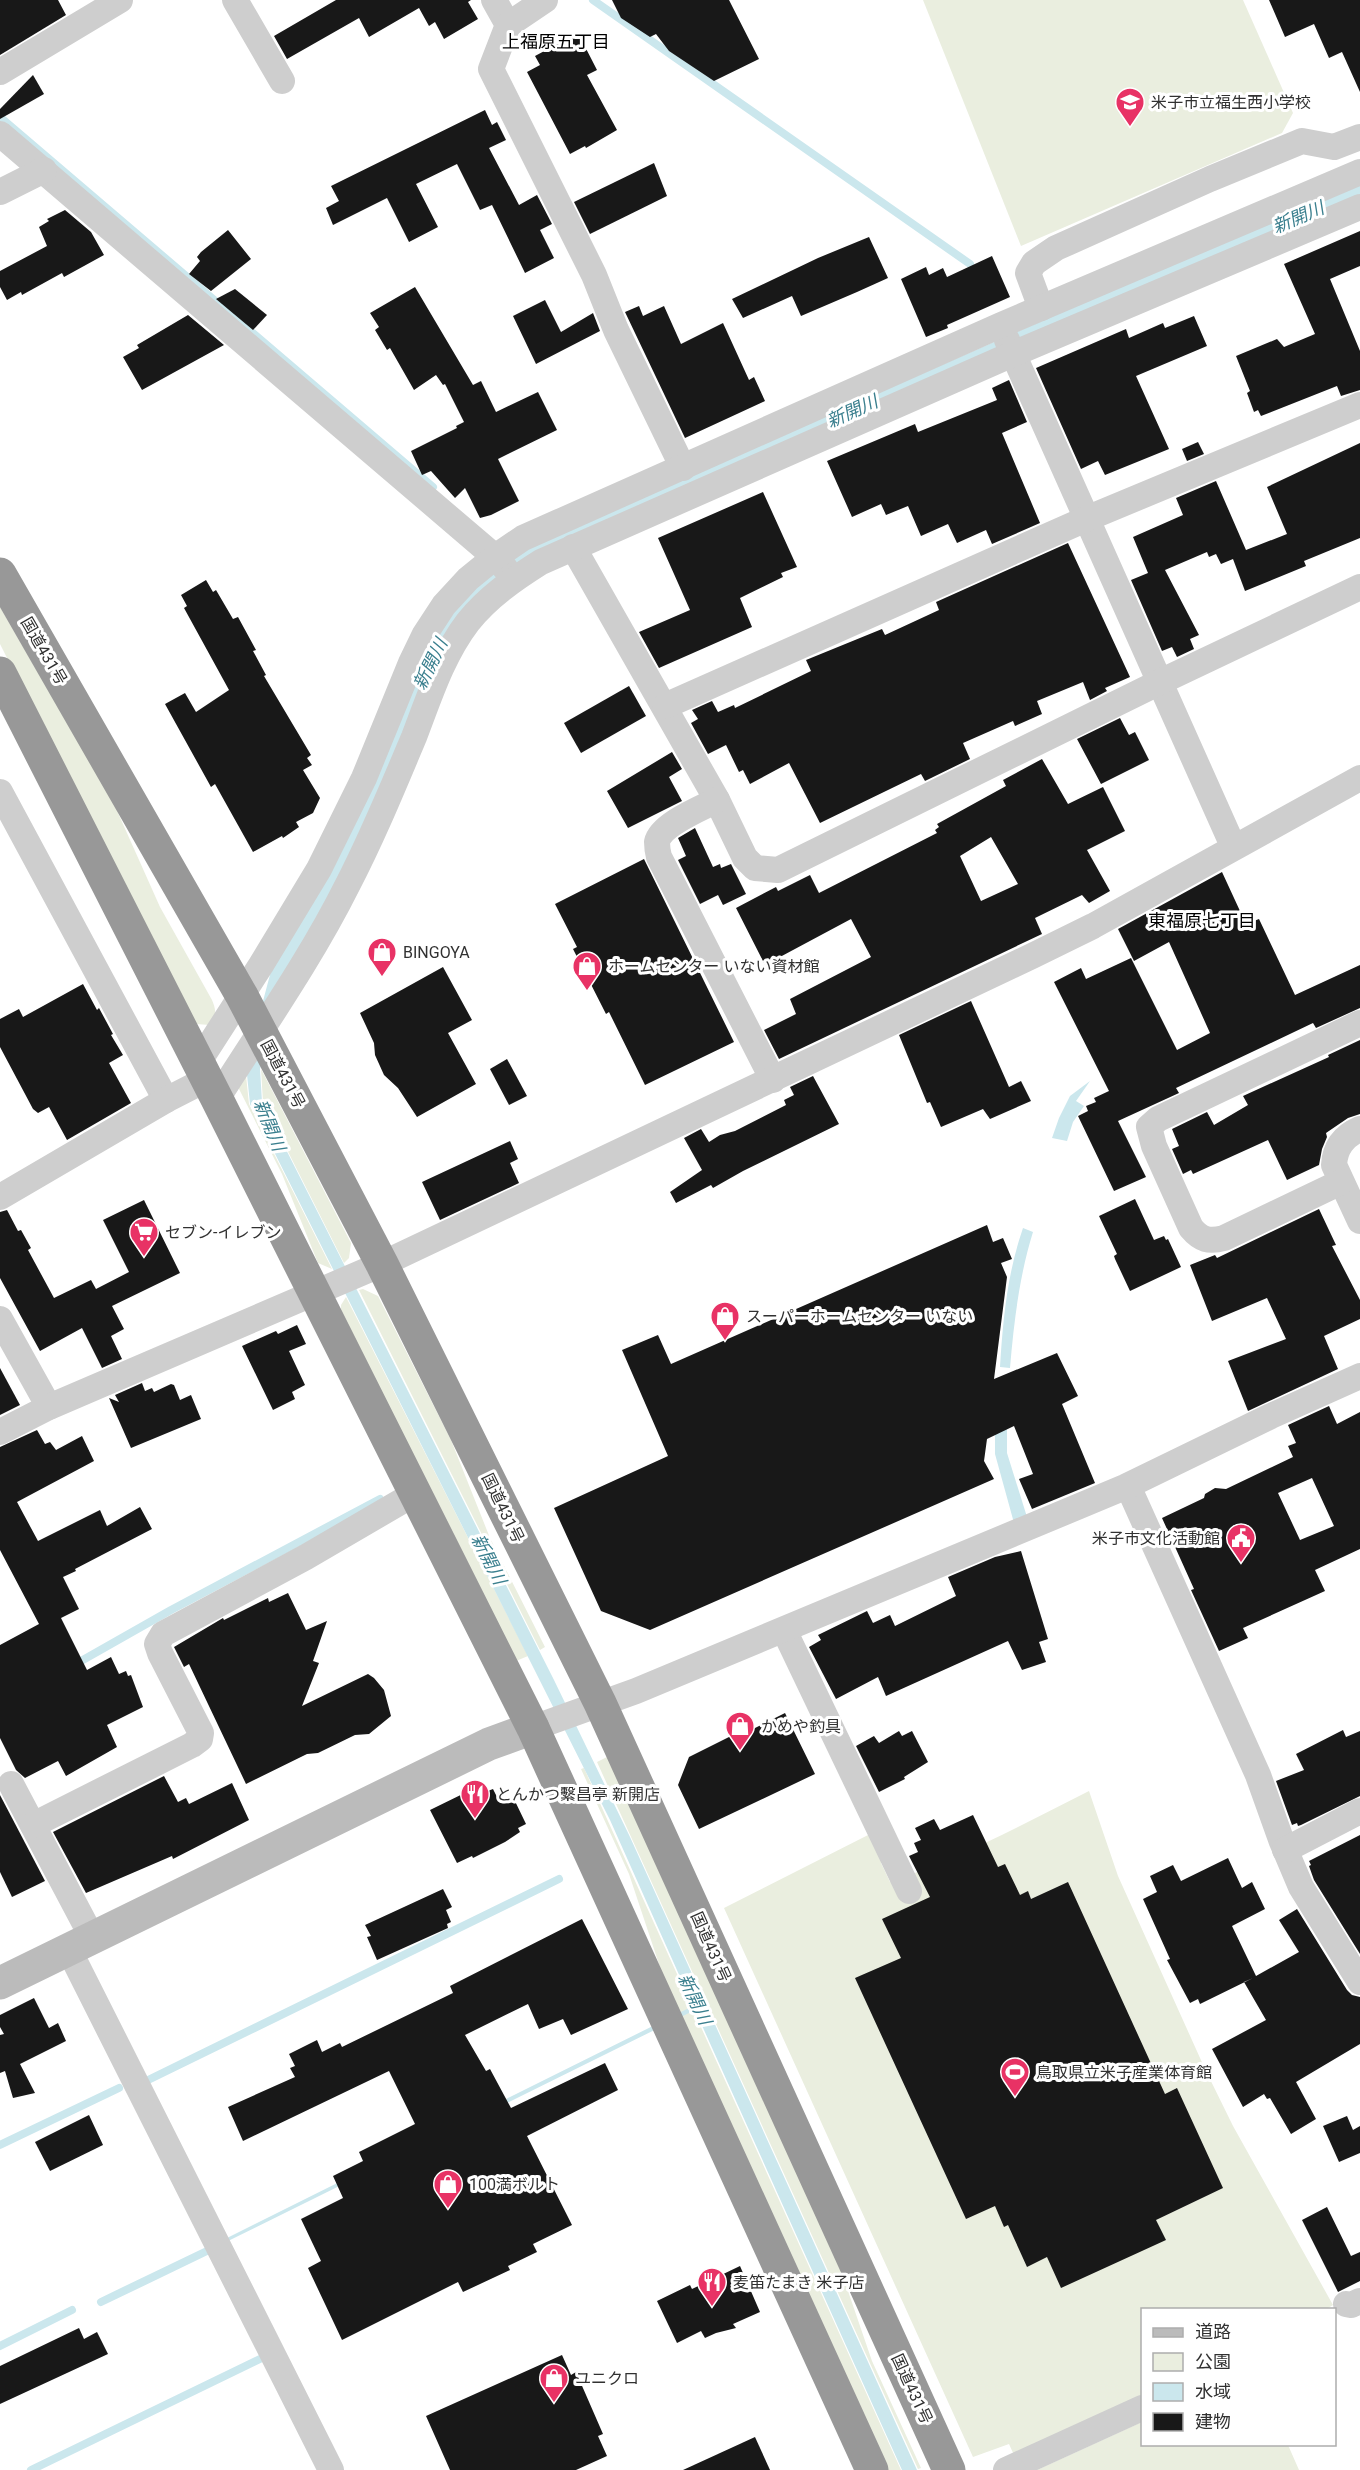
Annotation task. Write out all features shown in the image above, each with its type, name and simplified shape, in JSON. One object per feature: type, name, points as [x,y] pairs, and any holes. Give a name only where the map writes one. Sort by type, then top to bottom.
[{"type":"highway","name":"国道431号","points":[[0,574],[256,1023],[379,1265],[592,1706],[949,2470]]},
{"type":"highway","points":[[0,673],[316,1291],[414,1494],[540,1726],[668,2024],[872,2470]]},
{"type":"street","points":[[0,72],[120,0]]},
{"type":"street","points":[[235,0],[282,81]]},
{"type":"street","points":[[494,0],[508,26]]},
{"type":"street","points":[[545,0],[508,26],[491,69],[594,274],[616,330],[682,468]]},
{"type":"street","points":[[0,134],[505,568]]},
{"type":"street","points":[[1041,308],[1028,273],[1041,256],[1210,179],[1302,141],[1334,147],[1360,136]]},
{"type":"street","points":[[0,192],[44,170]]},
{"type":"street","points":[[208,1080],[289,985],[347,887],[425,634],[444,605],[468,579],[505,568],[541,562],[573,548],[1007,340],[1041,308],[1360,172]]},
{"type":"street","points":[[505,568],[523,538],[682,468],[1007,340],[1360,207]]},
{"type":"street","points":[[1007,340],[1233,846]]},
{"type":"street","points":[[665,706],[1086,519],[1360,405]]},
{"type":"street","points":[[573,548],[665,706],[717,800],[745,858],[755,867],[778,870],[1160,682],[1360,587]]},
{"type":"street","points":[[0,1432],[49,1407],[379,1265],[773,1080],[1093,926],[1233,846],[1360,778]]},
{"type":"street","points":[[0,1197],[166,1100],[238,1066],[319,868],[378,784]]},
{"type":"street","points":[[0,792],[166,1100]]},
{"type":"street","points":[[717,800],[662,832],[657,842],[659,857],[773,1080]]},
{"type":"street","points":[[1341,1182],[1224,1238],[1206,1241],[1198,1237],[1191,1228],[1154,1146],[1149,1127],[1158,1119],[1360,1023]]},
{"type":"street","points":[[1360,1129],[1340,1142],[1334,1165],[1360,1221]]},
{"type":"street","points":[[0,1319],[49,1407]]},
{"type":"street","points":[[0,1983],[489,1744],[636,1691],[1128,1486],[1271,1416],[1360,1376]]},
{"type":"street","points":[[1128,1486],[1258,1775],[1301,1887],[1360,1982]]},
{"type":"street","points":[[33,1826],[200,1739],[201,1733],[160,1653],[157,1644],[163,1634],[306,1557],[414,1494]]},
{"type":"street","points":[[784,1630],[909,1891]]},
{"type":"street","points":[[11,1784],[33,1826],[81,1944],[332,2470]]},
{"type":"street","points":[[1285,1850],[1360,1811]]},
{"type":"street","points":[[1006,2470],[1141,2409]]},
{"type":"green space","name":"米子市立福生西小学校","points":[[923,0],[1243,0],[1293,113],[1282,133],[1021,246]]},
{"type":"green space","points":[[0,607],[114,804],[160,907],[212,1000],[215,1013],[210,1025],[196,1024],[188,1016],[0,644]]},
{"type":"green space","points":[[245,1066],[249,1104],[332,1269],[318,1263],[282,1174],[238,1087]]},
{"type":"green space","points":[[261,1069],[351,1243],[349,1258],[344,1263],[263,1102]]},
{"type":"green space","points":[[363,1289],[378,1296],[451,1440],[490,1538],[545,1647],[540,1650],[359,1290]]},
{"type":"green space","points":[[346,1297],[528,1656],[516,1661],[341,1314],[341,1305]]},
{"type":"green space","points":[[609,1756],[836,2256],[872,2361],[921,2468],[918,2469],[597,1762]]},
{"type":"green space","points":[[584,1768],[901,2470],[888,2470],[664,1979],[629,1874],[581,1769]]},
{"type":"green space","name":"鳥取県立米子産業体育館","points":[[1089,1791],[1118,1876],[1205,2069],[1233,2126],[1333,2305],[1328,2308],[1141,2308],[1141,2397],[1014,2455],[1009,2444],[973,2457],[724,1908],[874,1832],[887,1858],[881,1863],[890,1882],[966,1852]]},
{"type":"green space","points":[[1141,2422],[1141,2446],[1288,2446],[1299,2470],[1037,2470]]},
{"type":"water","name":"新開川","points":[[1360,182],[1360,196],[493,585],[367,826],[284,976],[260,1069],[262,1102],[554,1680],[630,1837],[917,2470],[902,2470],[695,2010],[224,2243],[223,2240],[693,2006],[610,1820],[250,1104],[246,1065],[271,971],[423,655],[461,598],[525,547]]},
{"type":"water","points":[[1090,1081],[1076,1101],[1084,1106],[1073,1122],[1067,1141],[1052,1138],[1070,1096]]},
{"type":"water","points":[[1023,1228],[1033,1232],[1018,1300],[1010,1368],[1000,1367],[1009,1280]]},
{"type":"water","points":[[995,1422],[1007,1423],[1007,1453],[1027,1517],[1014,1523],[995,1454]]},
{"type":"building","points":[[0,0],[58,0],[66,15],[0,55]]},
{"type":"building","points":[[336,0],[471,0],[468,2],[478,19],[444,39],[435,22],[429,26],[419,8],[369,37],[359,18],[287,59],[274,36]]},
{"type":"building","points":[[612,0],[729,0],[759,59],[714,81],[669,51],[656,34],[650,37],[621,18]]},
{"type":"building","points":[[1269,0],[1360,0],[1360,92],[1342,52],[1329,58],[1314,24],[1285,37]]},
{"type":"building","points":[[578,33],[597,70],[587,75],[617,130],[586,148],[585,146],[570,154],[527,72],[540,65],[535,56]]},
{"type":"building","points":[[33,75],[44,94],[0,119],[0,109]]},
{"type":"building","points":[[485,110],[492,125],[497,122],[506,140],[489,148],[519,205],[537,195],[552,224],[540,230],[554,258],[525,273],[492,205],[480,210],[457,164],[416,184],[438,227],[409,242],[387,198],[333,225],[326,208],[339,201],[331,186]]},
{"type":"building","points":[[654,163],[667,196],[590,234],[574,202]]},
{"type":"building","points":[[65,210],[91,232],[104,255],[64,277],[62,273],[22,295],[21,292],[7,300],[0,287],[0,271],[47,246],[39,227],[49,221],[47,219]]},
{"type":"building","points":[[228,230],[251,259],[211,291],[189,274],[200,261],[197,257],[201,252]]},
{"type":"building","points":[[1360,231],[1360,266],[1330,279],[1360,351],[1360,390],[1341,396],[1337,386],[1261,416],[1258,410],[1254,412],[1247,393],[1250,391],[1236,356],[1277,339],[1284,347],[1315,334],[1284,264]]},
{"type":"building","points":[[869,237],[888,278],[801,316],[792,296],[743,318],[732,299],[818,258]]},
{"type":"building","points":[[992,256],[1010,297],[947,325],[948,328],[926,337],[901,279],[926,267],[929,275],[943,268],[947,277]]},
{"type":"building","points":[[415,287],[473,385],[481,381],[496,412],[538,392],[557,430],[498,459],[519,501],[491,515],[480,518],[465,488],[455,498],[431,471],[422,475],[411,451],[457,428],[456,426],[464,422],[445,384],[443,385],[436,375],[414,390],[390,348],[387,350],[375,330],[379,327],[370,313]]},
{"type":"building","points":[[235,289],[267,315],[253,330],[216,299]]},
{"type":"building","points":[[545,300],[561,332],[593,313],[600,331],[536,364],[513,316]]},
{"type":"building","points":[[639,306],[643,316],[664,306],[681,344],[723,323],[749,380],[754,377],[765,401],[685,438],[625,312]]},
{"type":"building","points":[[188,315],[224,345],[142,390],[123,357],[139,348],[137,345]]},
{"type":"building","points":[[1194,316],[1207,346],[1136,376],[1169,449],[1105,475],[1098,461],[1081,469],[1036,368],[1126,329],[1129,338],[1163,323],[1165,328]]},
{"type":"building","points":[[1009,380],[1027,422],[1002,433],[1040,523],[992,544],[986,530],[957,543],[948,524],[921,536],[908,506],[886,515],[881,504],[852,517],[827,461],[915,424],[918,432],[997,400],[992,388]]},
{"type":"building","points":[[1198,442],[1204,454],[1187,461],[1182,449]]},
{"type":"building","points":[[1360,443],[1360,538],[1304,561],[1306,566],[1245,591],[1233,559],[1221,564],[1216,554],[1209,557],[1207,552],[1165,570],[1199,635],[1190,639],[1194,649],[1177,657],[1172,647],[1162,651],[1131,580],[1148,573],[1133,537],[1183,515],[1176,498],[1216,481],[1246,550],[1287,534],[1267,487]]},
{"type":"building","points":[[763,492],[797,567],[781,573],[783,577],[740,598],[752,627],[659,668],[639,632],[690,610],[658,538]]},
{"type":"building","points":[[1068,543],[1130,677],[1105,688],[1107,691],[1090,700],[1083,682],[1037,701],[1042,714],[1015,726],[1013,721],[963,743],[970,759],[925,781],[921,774],[820,823],[789,763],[750,784],[743,770],[739,772],[726,745],[708,754],[691,723],[698,719],[692,710],[712,701],[718,712],[734,705],[735,708],[811,671],[806,660],[882,629],[885,635],[939,610],[936,602]]},
{"type":"building","points":[[206,580],[213,592],[216,590],[233,619],[238,617],[256,650],[253,651],[266,675],[264,676],[311,755],[307,758],[312,765],[303,770],[320,798],[313,813],[296,822],[299,827],[283,838],[282,836],[253,852],[215,784],[211,787],[165,704],[185,693],[196,712],[229,690],[184,608],[187,606],[181,595]]},
{"type":"building","points":[[629,686],[646,716],[581,753],[564,723]]},
{"type":"building","points":[[1120,718],[1129,735],[1135,732],[1149,760],[1101,784],[1077,739]]},
{"type":"building","points":[[672,752],[682,769],[669,777],[682,801],[628,828],[607,791]]},
{"type":"building","points":[[1042,759],[1068,804],[1103,787],[1125,831],[1087,850],[1110,891],[1089,903],[1082,895],[1035,918],[1042,934],[779,1059],[764,1030],[796,1014],[790,999],[871,957],[851,919],[765,965],[736,908],[776,887],[778,891],[810,875],[819,893],[937,833],[935,830],[939,827],[937,824],[1006,786],[1003,780]],"holes":[[[991,837],[1018,884],[981,901],[960,856]]]},
{"type":"building","points":[[695,828],[713,867],[720,864],[721,868],[731,864],[746,894],[723,905],[718,895],[700,904],[678,860],[686,856],[678,838]]},
{"type":"building","points":[[644,859],[734,1042],[645,1085],[609,1012],[606,1014],[573,949],[577,947],[555,904]]},
{"type":"building","points":[[1222,872],[1246,924],[1259,919],[1295,995],[1360,965],[1360,1008],[1316,1028],[1313,1023],[1176,1088],[1179,1093],[1118,1121],[1146,1177],[1114,1191],[1078,1116],[1088,1111],[1086,1106],[1096,1102],[1094,1098],[1109,1091],[1054,982],[1081,968],[1086,979],[1131,958],[1177,1050],[1210,1033],[1169,942],[1134,961],[1118,929]]},
{"type":"building","points":[[443,967],[472,1020],[448,1033],[476,1084],[417,1117],[398,1088],[384,1075],[375,1055],[374,1043],[360,1013]]},
{"type":"building","points":[[83,984],[97,1010],[99,1008],[123,1055],[109,1063],[131,1103],[67,1140],[49,1107],[38,1113],[33,1109],[0,1047],[0,1019],[19,1009],[23,1017]]},
{"type":"building","points":[[971,1001],[1009,1087],[1021,1081],[1031,1101],[990,1119],[983,1109],[941,1127],[930,1102],[927,1103],[899,1035]]},
{"type":"building","points":[[1360,1040],[1360,1114],[1348,1118],[1326,1133],[1327,1137],[1319,1165],[1287,1180],[1268,1140],[1193,1174],[1191,1170],[1183,1174],[1172,1149],[1179,1146],[1172,1129],[1207,1112],[1214,1125],[1248,1105],[1243,1096],[1329,1057],[1328,1055]]},
{"type":"building","points":[[507,1059],[527,1096],[509,1105],[490,1069]]},
{"type":"building","points":[[813,1076],[839,1124],[713,1188],[711,1185],[676,1203],[670,1192],[702,1170],[684,1138],[701,1129],[709,1142],[720,1135],[735,1131],[786,1105],[784,1100],[794,1095],[790,1087]]},
{"type":"building","points":[[510,1141],[518,1159],[510,1163],[519,1183],[440,1220],[422,1182]]},
{"type":"building","points":[[1135,1199],[1154,1240],[1164,1236],[1166,1240],[1168,1239],[1181,1267],[1130,1291],[1115,1259],[1114,1256],[1117,1254],[1099,1216]]},
{"type":"building","points":[[144,1200],[180,1273],[112,1306],[124,1329],[111,1336],[122,1359],[102,1368],[82,1328],[40,1351],[0,1278],[0,1212],[7,1210],[18,1231],[21,1230],[31,1248],[28,1250],[54,1298],[91,1280],[96,1289],[129,1272],[103,1220]]},
{"type":"building","points":[[1319,1209],[1336,1245],[1332,1246],[1360,1300],[1360,1319],[1324,1336],[1338,1369],[1248,1411],[1228,1361],[1286,1339],[1267,1298],[1212,1321],[1190,1265],[1215,1255],[1217,1258]]},
{"type":"building","points":[[987,1225],[993,1242],[1003,1238],[1012,1259],[1001,1263],[1007,1277],[994,1379],[1057,1353],[1078,1396],[1062,1404],[1095,1483],[1032,1509],[1019,1479],[1033,1474],[1014,1426],[987,1439],[984,1461],[994,1479],[650,1630],[601,1611],[554,1508],[668,1456],[622,1350],[658,1335],[671,1364]]},
{"type":"building","points":[[297,1325],[306,1344],[289,1351],[305,1385],[292,1392],[295,1399],[273,1410],[242,1346],[276,1331],[278,1334]]},
{"type":"building","points":[[0,1368],[20,1405],[0,1415]]},
{"type":"building","points":[[142,1383],[145,1391],[152,1388],[154,1392],[171,1384],[174,1385],[180,1400],[191,1395],[201,1419],[131,1448],[109,1398],[119,1402],[115,1395]]},
{"type":"building","points":[[1329,1406],[1337,1424],[1360,1412],[1360,1549],[1315,1570],[1325,1591],[1243,1628],[1248,1638],[1219,1651],[1162,1518],[1204,1498],[1205,1494],[1215,1488],[1226,1489],[1293,1457],[1288,1446],[1296,1443],[1288,1425]],"holes":[[[1312,1478],[1334,1526],[1300,1540],[1278,1493]]]},
{"type":"building","points":[[37,1430],[45,1444],[50,1442],[56,1450],[82,1436],[94,1461],[17,1502],[38,1541],[100,1510],[107,1526],[140,1507],[152,1529],[63,1577],[79,1609],[61,1618],[87,1670],[111,1657],[119,1674],[126,1671],[128,1676],[131,1675],[143,1707],[107,1725],[117,1747],[66,1776],[58,1761],[25,1778],[16,1770],[0,1738],[0,1645],[39,1624],[0,1550],[0,1447]]},
{"type":"building","points":[[1021,1551],[1048,1639],[1039,1642],[1046,1662],[1022,1670],[1008,1641],[886,1696],[878,1677],[836,1699],[809,1647],[821,1640],[818,1635],[867,1611],[873,1623],[890,1615],[895,1626],[956,1596],[948,1577],[995,1557]]},
{"type":"building","points":[[288,1593],[306,1630],[327,1621],[313,1661],[319,1663],[302,1706],[368,1674],[384,1690],[391,1716],[369,1734],[355,1735],[318,1753],[307,1754],[246,1784],[189,1664],[184,1667],[174,1647],[223,1618],[224,1620],[268,1598],[269,1602]]},
{"type":"building","points":[[785,1713],[815,1774],[699,1829],[678,1785],[689,1757],[747,1728],[749,1731]]},
{"type":"building","points":[[1343,1730],[1346,1737],[1360,1731],[1360,1796],[1301,1825],[1298,1826],[1297,1823],[1292,1825],[1276,1781],[1304,1770],[1296,1754]]},
{"type":"building","points":[[899,1731],[902,1736],[912,1731],[928,1762],[904,1777],[905,1779],[879,1792],[856,1746],[874,1736],[879,1743]]},
{"type":"building","points":[[164,1776],[178,1802],[186,1798],[189,1804],[232,1783],[249,1820],[173,1859],[172,1856],[86,1893],[53,1832]]},
{"type":"building","points":[[481,1785],[485,1792],[493,1789],[500,1803],[513,1797],[526,1824],[518,1828],[520,1832],[505,1842],[473,1858],[472,1856],[457,1863],[430,1810]]},
{"type":"building","points":[[0,1795],[45,1881],[12,1897],[0,1872]]},
{"type":"building","points":[[973,1815],[998,1867],[1005,1864],[1020,1895],[1028,1891],[1031,1899],[1068,1882],[1165,2094],[1177,2088],[1223,2188],[1156,2220],[1166,2240],[1061,2288],[1047,2257],[1027,2267],[1008,2225],[1004,2227],[995,2206],[966,2219],[855,1978],[901,1958],[882,1919],[930,1897],[909,1856],[918,1852],[914,1843],[921,1840],[915,1828],[934,1819],[940,1830]]},
{"type":"building","points":[[1360,1835],[1360,1954],[1314,1880],[1309,1861]]},
{"type":"building","points":[[1228,1858],[1242,1888],[1252,1882],[1265,1909],[1232,1926],[1256,1976],[1299,1952],[1279,1920],[1297,1909],[1347,1990],[1352,1995],[1360,1997],[1360,2044],[1296,2082],[1316,2119],[1291,2134],[1270,2098],[1267,2099],[1264,2094],[1243,2107],[1212,2049],[1266,2020],[1244,1982],[1200,2004],[1198,1999],[1190,2003],[1167,1960],[1170,1959],[1143,1899],[1157,1892],[1150,1876],[1173,1865],[1181,1881]]},
{"type":"building","points":[[443,1889],[452,1907],[446,1910],[451,1922],[447,1924],[448,1928],[377,1960],[367,1937],[371,1936],[365,1925]]},
{"type":"building","points":[[582,1919],[628,2009],[571,2035],[563,2019],[539,2029],[528,2004],[465,2035],[486,2071],[490,2069],[511,2108],[605,2063],[618,2090],[527,2136],[572,2225],[533,2244],[537,2252],[508,2266],[510,2270],[463,2292],[458,2282],[342,2340],[308,2268],[321,2261],[301,2219],[343,2198],[333,2176],[363,2161],[359,2152],[415,2124],[389,2071],[243,2141],[228,2107],[295,2077],[290,2068],[295,2066],[289,2054],[317,2040],[322,2052],[340,2043],[342,2047],[453,1993],[450,1986]]},
{"type":"building","points":[[34,1998],[49,2028],[58,2023],[66,2041],[20,2064],[35,2093],[13,2098],[5,2071],[0,2073],[0,2035],[4,2034],[0,2027],[0,2015]]},
{"type":"building","points":[[89,2115],[103,2145],[50,2171],[35,2142]]},
{"type":"building","points":[[1347,2116],[1353,2130],[1360,2126],[1360,2153],[1339,2162],[1323,2126]]},
{"type":"building","points":[[1327,2207],[1351,2256],[1360,2252],[1360,2281],[1338,2292],[1302,2220]]},
{"type":"building","points":[[740,2266],[760,2312],[733,2324],[736,2328],[705,2338],[701,2331],[677,2343],[657,2301],[690,2285],[692,2289]]},
{"type":"building","points":[[79,2328],[84,2339],[97,2332],[108,2354],[0,2404],[0,2366]]},
{"type":"building","points":[[562,2355],[571,2375],[576,2372],[603,2434],[598,2436],[607,2456],[576,2470],[450,2470],[426,2416]]},
{"type":"building","points":[[755,2437],[770,2470],[683,2470]]},
{"type":"waterway","points":[[593,0],[970,264]]},
{"type":"waterway","points":[[0,117],[433,487]]},
{"type":"waterway","points":[[74,1665],[171,1610],[380,1499]]},
{"type":"waterway","points":[[142,2083],[559,1879]]},
{"type":"waterway","points":[[0,2145],[119,2088]]},
{"type":"waterway","points":[[101,2302],[209,2250]]},
{"type":"waterway","points":[[0,2346],[72,2310]]},
{"type":"waterway","points":[[31,2470],[262,2358]]},
{"type":"place","name":"米子市立福生西小学校","points":[[1130,128]]},
{"type":"place","name":"BINGOYA","points":[[382,978]]},
{"type":"place","name":"ホームセンター いない資材館","points":[[587,992]]},
{"type":"place","name":"セブン-イレブン","points":[[144,1258]]},
{"type":"place","name":"スーパーホームセンター いない","points":[[725,1342]]},
{"type":"place","name":"米子市文化活動館","points":[[1241,1564]]},
{"type":"place","name":"かめや釣具","points":[[740,1752]]},
{"type":"place","name":"とんかつ繫昌亭 新開店","points":[[475,1820]]},
{"type":"place","name":"鳥取県立米子産業体育館","points":[[1015,2098]]},
{"type":"place","name":"100満ボルト","points":[[448,2210]]},
{"type":"place","name":"麦笛たまき 米子店","points":[[712,2308]]},
{"type":"place","name":"ユニクロ","points":[[554,2404]]},
{"type":"district","name":"上福原五丁目","points":[[556,41]]},
{"type":"district","name":"東福原七丁目","points":[[1202,920]]}]
